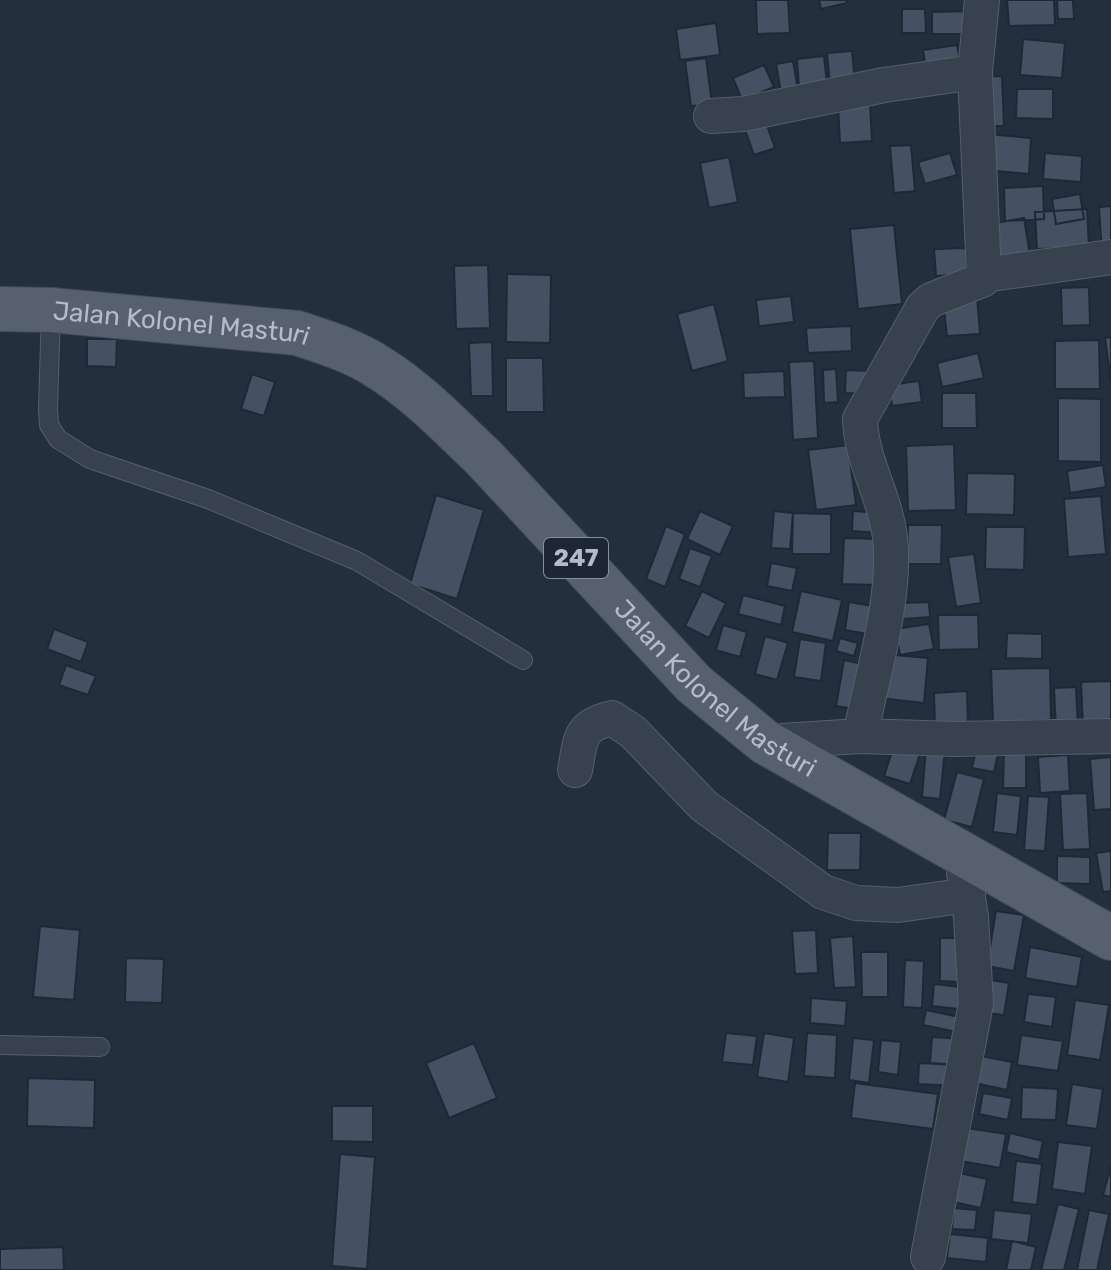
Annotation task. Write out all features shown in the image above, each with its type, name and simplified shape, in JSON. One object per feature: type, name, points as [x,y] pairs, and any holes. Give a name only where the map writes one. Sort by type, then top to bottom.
[{"type":"main road","name":"Jalan Kolonel Masturi","points":[[0,309],[51,310],[297,333],[377,366],[474,448],[694,684],[765,742],[1111,938]]},
{"type":"street","points":[[860,736],[891,583],[890,538],[860,437],[860,419],[923,307],[931,300],[982,280],[984,275],[975,72],[982,0]]},
{"type":"street","points":[[711,116],[743,114],[884,85],[975,72]]},
{"type":"street","points":[[984,275],[1111,257]]},
{"type":"street","points":[[575,770],[582,733],[593,723],[612,718],[633,732],[704,806],[823,892],[856,903],[898,905],[968,895]]},
{"type":"street","points":[[765,742],[860,736],[955,739],[1111,736]]},
{"type":"street","points":[[928,1257],[976,1003],[968,895],[961,852]]},
{"type":"lane","points":[[51,310],[48,409],[49,425],[58,439],[90,459],[208,499],[357,561],[523,660]]},
{"type":"lane","points":[[0,1045],[100,1047]]},
{"type":"building","points":[[756,0],[788,0],[790,33],[757,34]]},
{"type":"building","points":[[819,0],[846,0],[847,3],[821,9]]},
{"type":"building","points":[[1007,0],[1054,0],[1055,25],[1009,26]]},
{"type":"building","points":[[1057,0],[1073,0],[1074,19],[1058,19]]},
{"type":"building","points":[[902,9],[925,9],[926,33],[902,33]]},
{"type":"building","points":[[970,11],[970,34],[932,34],[932,12]]},
{"type":"building","points":[[716,23],[720,55],[680,60],[676,29]]},
{"type":"building","points":[[1023,39],[1065,43],[1062,78],[1020,75]]},
{"type":"building","points":[[957,45],[962,72],[927,76],[923,50]]},
{"type":"building","points":[[852,51],[855,83],[830,86],[827,53]]},
{"type":"building","points":[[824,56],[827,84],[799,87],[797,59]]},
{"type":"building","points":[[706,58],[712,104],[691,106],[685,61]]},
{"type":"building","points":[[793,61],[799,95],[782,98],[776,64]]},
{"type":"building","points":[[764,65],[774,87],[742,100],[733,78]]},
{"type":"building","points":[[1002,76],[1004,126],[985,126],[984,77]]},
{"type":"building","points":[[1017,89],[1053,89],[1053,119],[1016,118]]},
{"type":"building","points":[[870,104],[872,141],[840,143],[838,105]]},
{"type":"building","points":[[763,114],[775,148],[754,155],[742,121]]},
{"type":"building","points":[[987,134],[1031,138],[1029,174],[984,170]]},
{"type":"building","points":[[911,145],[915,191],[894,193],[890,146]]},
{"type":"building","points":[[950,153],[957,175],[925,184],[918,162]]},
{"type":"building","points":[[1045,153],[1082,156],[1081,182],[1043,179]]},
{"type":"building","points":[[729,157],[738,202],[709,208],[700,163]]},
{"type":"building","points":[[1043,186],[1044,219],[1005,221],[1004,188]]},
{"type":"building","points":[[1080,194],[1084,219],[1056,224],[1052,199]]},
{"type":"building","points":[[1111,206],[1111,253],[1102,254],[1099,207]]},
{"type":"building","points":[[1087,209],[1089,247],[1037,249],[1035,212]]},
{"type":"building","points":[[1024,218],[1031,261],[991,267],[984,225]]},
{"type":"building","points":[[894,225],[902,304],[858,309],[850,229]]},
{"type":"building","points":[[966,248],[967,274],[936,276],[934,249]]},
{"type":"building","points":[[488,265],[490,328],[456,329],[454,266]]},
{"type":"building","points":[[507,274],[551,275],[550,343],[506,342]]},
{"type":"building","points":[[1089,287],[1090,325],[1062,326],[1061,288]]},
{"type":"building","points":[[791,296],[794,322],[759,326],[756,300]]},
{"type":"building","points":[[977,297],[980,334],[947,336],[943,300]]},
{"type":"building","points":[[714,304],[728,361],[692,371],[677,314]]},
{"type":"building","points":[[851,326],[852,351],[808,353],[806,328]]},
{"type":"building","points":[[1111,337],[1111,382],[1105,338]]},
{"type":"building","points":[[87,339],[117,339],[116,367],[87,366]]},
{"type":"building","points":[[1099,340],[1100,389],[1055,389],[1055,341]]},
{"type":"building","points":[[492,342],[493,396],[471,396],[469,343]]},
{"type":"building","points":[[978,353],[984,378],[942,387],[937,363]]},
{"type":"building","points":[[506,358],[543,358],[544,412],[506,412]]},
{"type":"building","points":[[814,361],[818,438],[793,440],[789,362]]},
{"type":"building","points":[[836,369],[838,402],[824,403],[823,370]]},
{"type":"building","points":[[846,370],[873,371],[872,394],[845,393]]},
{"type":"building","points":[[784,371],[785,397],[744,398],[743,373]]},
{"type":"building","points":[[252,374],[275,382],[264,416],[241,409]]},
{"type":"building","points":[[919,381],[922,402],[892,406],[889,385]]},
{"type":"building","points":[[942,393],[976,393],[977,428],[942,428]]},
{"type":"building","points":[[1058,398],[1101,399],[1101,462],[1058,461]]},
{"type":"building","points":[[954,444],[956,510],[908,511],[906,446]]},
{"type":"building","points":[[848,445],[856,505],[816,510],[808,450]]},
{"type":"building","points":[[1103,465],[1106,487],[1070,493],[1067,471]]},
{"type":"building","points":[[967,473],[1015,474],[1014,515],[966,514]]},
{"type":"building","points":[[436,495],[484,510],[457,599],[410,584]]},
{"type":"building","points":[[1101,496],[1106,554],[1068,557],[1064,499]]},
{"type":"building","points":[[700,511],[733,526],[720,555],[687,539]]},
{"type":"building","points":[[774,511],[793,513],[790,549],[771,548]]},
{"type":"building","points":[[853,511],[882,513],[881,533],[852,531]]},
{"type":"building","points":[[793,513],[831,514],[831,554],[792,554]]},
{"type":"building","points":[[908,525],[942,525],[941,564],[907,564]]},
{"type":"building","points":[[666,526],[685,534],[665,587],[646,579]]},
{"type":"building","points":[[986,527],[1025,527],[1024,570],[985,569]]},
{"type":"building","points":[[844,538],[878,539],[877,585],[842,584]]},
{"type":"building","points":[[690,548],[712,556],[700,587],[679,579]]},
{"type":"building","points":[[974,554],[981,603],[956,607],[948,557]]},
{"type":"building","points":[[771,563],[797,568],[792,591],[767,586]]},
{"type":"building","points":[[702,591],[726,603],[709,638],[685,626]]},
{"type":"building","points":[[801,591],[842,600],[833,641],[792,632]]},
{"type":"building","points":[[743,595],[785,606],[781,625],[738,614]]},
{"type":"building","points":[[849,602],[884,608],[879,636],[845,630]]},
{"type":"building","points":[[929,602],[930,617],[903,619],[903,603]]},
{"type":"building","points":[[938,615],[978,615],[979,649],[939,650]]},
{"type":"building","points":[[929,624],[934,649],[900,655],[895,629]]},
{"type":"building","points":[[723,625],[747,632],[740,657],[716,650]]},
{"type":"building","points":[[54,629],[88,642],[81,662],[47,649]]},
{"type":"building","points":[[1007,633],[1042,634],[1042,659],[1006,658]]},
{"type":"building","points":[[765,636],[788,643],[777,680],[755,674]]},
{"type":"building","points":[[840,638],[858,643],[854,656],[836,651]]},
{"type":"building","points":[[800,639],[826,643],[821,681],[794,677]]},
{"type":"building","points":[[883,654],[928,658],[924,703],[879,698]]},
{"type":"building","points":[[844,660],[867,665],[859,710],[836,706]]},
{"type":"building","points":[[66,665],[96,676],[88,695],[59,685]]},
{"type":"building","points":[[1050,668],[1051,720],[993,722],[991,669]]},
{"type":"building","points":[[1111,681],[1111,726],[1083,727],[1081,682]]},
{"type":"building","points":[[1076,687],[1078,728],[1056,730],[1054,688]]},
{"type":"building","points":[[967,691],[968,726],[935,727],[934,693]]},
{"type":"building","points":[[895,743],[921,751],[910,784],[884,776]]},
{"type":"building","points":[[926,748],[945,750],[940,799],[922,797]]},
{"type":"building","points":[[976,750],[998,754],[994,772],[972,768]]},
{"type":"building","points":[[1004,751],[1026,751],[1026,788],[1003,788]]},
{"type":"building","points":[[1068,755],[1070,791],[1040,793],[1038,757]]},
{"type":"building","points":[[1111,757],[1111,809],[1094,810],[1090,759]]},
{"type":"building","points":[[957,772],[984,779],[972,827],[944,820]]},
{"type":"building","points":[[997,793],[1021,796],[1017,835],[993,832]]},
{"type":"building","points":[[1087,793],[1090,849],[1063,850],[1060,794]]},
{"type":"building","points":[[1028,796],[1049,797],[1045,851],[1024,850]]},
{"type":"building","points":[[828,833],[861,833],[860,870],[827,870]]},
{"type":"building","points":[[1111,851],[1111,891],[1103,892],[1096,853]]},
{"type":"building","points":[[1057,856],[1090,857],[1090,884],[1057,883]]},
{"type":"building","points":[[996,911],[1024,915],[1014,971],[987,966]]},
{"type":"building","points":[[40,926],[80,930],[74,1000],[33,997]]},
{"type":"building","points":[[816,930],[818,973],[795,974],[792,931]]},
{"type":"building","points":[[853,936],[856,987],[834,988],[830,938]]},
{"type":"building","points":[[940,938],[960,938],[960,982],[940,981]]},
{"type":"building","points":[[1030,947],[1082,957],[1077,987],[1025,978]]},
{"type":"building","points":[[861,952],[888,952],[888,997],[862,997]]},
{"type":"building","points":[[126,958],[164,959],[162,1003],[125,1002]]},
{"type":"building","points":[[905,960],[924,961],[922,1008],[903,1007]]},
{"type":"building","points":[[991,980],[1009,983],[1004,1015],[986,1013]]},
{"type":"building","points":[[934,984],[960,987],[959,1009],[932,1006]]},
{"type":"building","points":[[1028,994],[1056,997],[1052,1027],[1024,1022]]},
{"type":"building","points":[[811,998],[847,1001],[845,1026],[810,1023]]},
{"type":"building","points":[[1075,1000],[1109,1005],[1100,1060],[1067,1055]]},
{"type":"building","points":[[926,1010],[959,1017],[957,1032],[923,1025]]},
{"type":"building","points":[[726,1033],[757,1036],[753,1065],[722,1062]]},
{"type":"building","points":[[764,1033],[794,1038],[788,1082],[757,1077]]},
{"type":"building","points":[[807,1033],[837,1035],[835,1078],[804,1076]]},
{"type":"building","points":[[1021,1035],[1063,1041],[1058,1071],[1017,1065]]},
{"type":"building","points":[[932,1037],[964,1039],[962,1065],[930,1063]]},
{"type":"building","points":[[853,1038],[874,1040],[869,1083],[849,1080]]},
{"type":"building","points":[[881,1040],[901,1042],[898,1075],[878,1072]]},
{"type":"building","points":[[474,1043],[497,1098],[449,1118],[426,1063]]},
{"type":"building","points":[[976,1055],[1012,1062],[1007,1090],[970,1082]]},
{"type":"building","points":[[919,1063],[958,1065],[957,1086],[918,1084]]},
{"type":"building","points":[[28,1078],[95,1080],[94,1128],[27,1126]]},
{"type":"building","points":[[855,1083],[938,1094],[933,1129],[851,1118]]},
{"type":"building","points":[[1072,1084],[1103,1089],[1097,1129],[1066,1125]]},
{"type":"building","points":[[1022,1087],[1058,1089],[1056,1120],[1021,1119]]},
{"type":"building","points":[[983,1093],[1012,1098],[1008,1120],[979,1114]]},
{"type":"building","points":[[332,1106],[373,1106],[373,1142],[332,1141]]},
{"type":"building","points":[[960,1127],[1006,1134],[1000,1168],[955,1160]]},
{"type":"building","points":[[1010,1133],[1043,1141],[1039,1160],[1006,1152]]},
{"type":"building","points":[[1058,1142],[1092,1146],[1085,1194],[1052,1189]]},
{"type":"building","points":[[340,1154],[375,1157],[367,1269],[332,1266]]},
{"type":"building","points":[[1016,1161],[1042,1164],[1037,1205],[1012,1202]]},
{"type":"building","points":[[1111,1166],[1111,1197],[1103,1195]]},
{"type":"building","points":[[959,1173],[987,1179],[981,1208],[953,1202]]},
{"type":"building","points":[[1058,1204],[1079,1209],[1064,1270],[1041,1270]]},
{"type":"building","points":[[954,1208],[977,1210],[975,1230],[952,1229]]},
{"type":"building","points":[[994,1210],[1032,1214],[1028,1243],[991,1239]]},
{"type":"building","points":[[1089,1210],[1109,1214],[1097,1270],[1077,1270]]},
{"type":"building","points":[[950,1234],[988,1238],[986,1262],[947,1258]]},
{"type":"building","points":[[1012,1241],[1036,1247],[1031,1270],[1006,1270]]},
{"type":"building","points":[[63,1247],[64,1270],[0,1270],[0,1249]]}]
